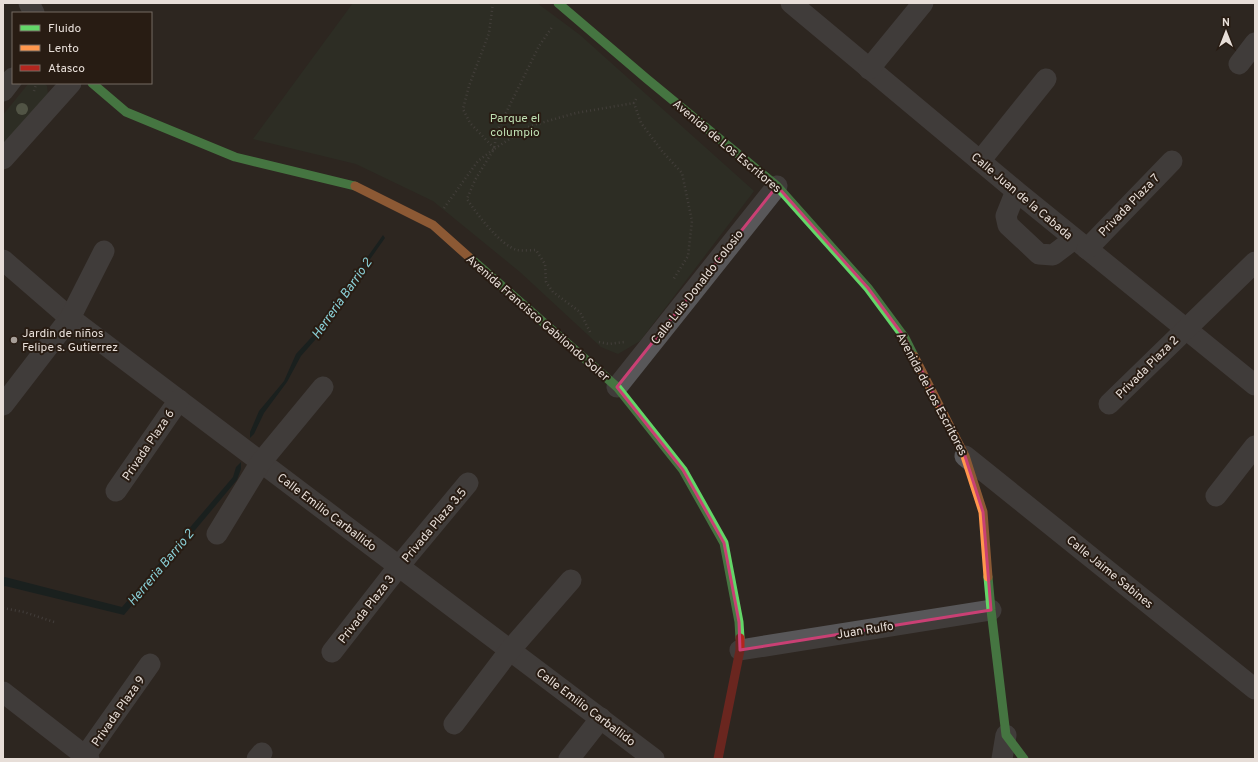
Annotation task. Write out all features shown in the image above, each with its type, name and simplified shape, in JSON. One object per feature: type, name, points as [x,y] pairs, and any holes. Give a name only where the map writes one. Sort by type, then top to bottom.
[{"type":"street","points":[[29,3],[34,12]]},
{"type":"street","name":"Calle Juan de la Cabada","points":[[791,3],[1080,244],[1255,385]]},
{"type":"street","points":[[869,69],[923,3]]},
{"type":"street","name":"Avenida de Los Escritores","points":[[561,5],[647,79],[777,186],[868,288],[905,338],[965,456],[983,512],[991,610],[1006,735],[1002,759]]},
{"type":"street","points":[[1239,64],[1255,43]]},
{"type":"street","points":[[3,91],[12,79]]},
{"type":"street","points":[[980,161],[1046,79]]},
{"type":"street","points":[[3,159],[70,84]]},
{"type":"street","name":"Avenida Francisco Gabilondo Soler","points":[[93,84],[126,112],[235,157],[351,184],[432,225],[617,387],[683,470],[724,544],[739,622],[740,650],[718,759]]},
{"type":"street","name":"Privada Plaza 7","points":[[1016,191],[1006,216],[1008,225],[1039,254],[1053,255],[1080,244],[1172,161]]},
{"type":"street","name":"Calle Luis Donaldo Colosio","points":[[617,387],[777,186]]},
{"type":"street","points":[[3,405],[70,318],[104,251]]},
{"type":"street","name":"Calle Emilio Carballido","points":[[3,260],[70,318],[654,759]]},
{"type":"street","points":[[1185,329],[1255,262]]},
{"type":"street","name":"Privada Plaza 2","points":[[1109,404],[1185,329]]},
{"type":"street","points":[[217,534],[261,462],[323,387]]},
{"type":"street","name":"Privada Plaza 6","points":[[116,491],[179,400]]},
{"type":"street","points":[[1216,496],[1255,446]]},
{"type":"street","name":"Calle Jaime Sabines","points":[[965,456],[1255,689]]},
{"type":"street","name":"Privada Plaza 3.5","points":[[399,566],[468,483]]},
{"type":"street","name":"Privada Plaza 3","points":[[332,652],[399,566]]},
{"type":"street","points":[[454,724],[510,650],[571,580]]},
{"type":"street","name":"Juan Rulfo","points":[[740,650],[991,610]]},
{"type":"street","name":"Privada Plaza 9","points":[[86,758],[150,664]]},
{"type":"street","points":[[3,692],[86,758]]},
{"type":"street","points":[[569,759],[600,718]]},
{"type":"street","points":[[1006,735],[1024,759]]},
{"type":"path","points":[[493,3],[489,33],[469,86],[463,109],[470,123],[494,148]]},
{"type":"path","points":[[561,5],[497,131],[494,148],[475,180],[467,200],[476,214],[502,240],[517,250],[536,250],[545,264],[546,282],[553,292],[580,312],[591,335]]},
{"type":"path","points":[[647,79],[634,103],[641,123],[662,151],[682,173],[692,221],[688,256],[672,282]]},
{"type":"path","points":[[432,225],[478,161],[494,148],[530,126],[576,114],[634,103]]},
{"type":"path","points":[[594,340],[609,344],[624,342],[629,336]]},
{"type":"path","points":[[3,608],[24,612],[54,622]]},
{"type":"highlighted area","points":[[777,186],[868,288],[905,338],[965,456],[983,512],[991,610],[740,650],[739,622],[724,543],[683,470],[617,387]]},
{"type":"green space","name":"Parque el columpio","points":[[353,3],[537,3],[580,35],[754,191],[640,341],[618,354],[601,347],[520,272],[433,201],[356,164],[253,139]]},
{"type":"green space","points":[[28,84],[45,84],[47,86],[48,96],[3,150],[3,115]]},
{"type":"water","name":"Herreria Barrio 2","points":[[383,235],[385,238],[347,292],[323,331],[301,356],[287,382],[264,413],[254,434],[250,438],[250,432],[259,411],[284,381],[296,354],[319,329],[344,290]]},
{"type":"water","name":"Herreria Barrio 2","points":[[241,462],[241,469],[237,480],[124,615],[5,586],[3,587],[3,578],[5,577],[122,607],[233,477],[236,467]]},
{"type":"traffic: fast","points":[[558,3],[647,79],[777,186],[868,288],[905,338],[914,356]]},
{"type":"traffic: fast","points":[[93,84],[126,112],[235,157],[355,186]]},
{"type":"traffic: fast","points":[[470,258],[617,387],[683,470],[724,543],[739,622],[740,638]]},
{"type":"traffic: fast","points":[[988,577],[1006,735],[1024,759]]},
{"type":"traffic: slow","points":[[355,186],[433,225],[470,258]]},
{"type":"traffic: slow","points":[[914,356],[965,456],[983,512],[988,577]]},
{"type":"traffic: jam","points":[[718,759],[740,650],[740,638]]},
{"type":"place","name":"Jardin de niños Felipe s. Gutierrez","points":[[14,340]]}]
